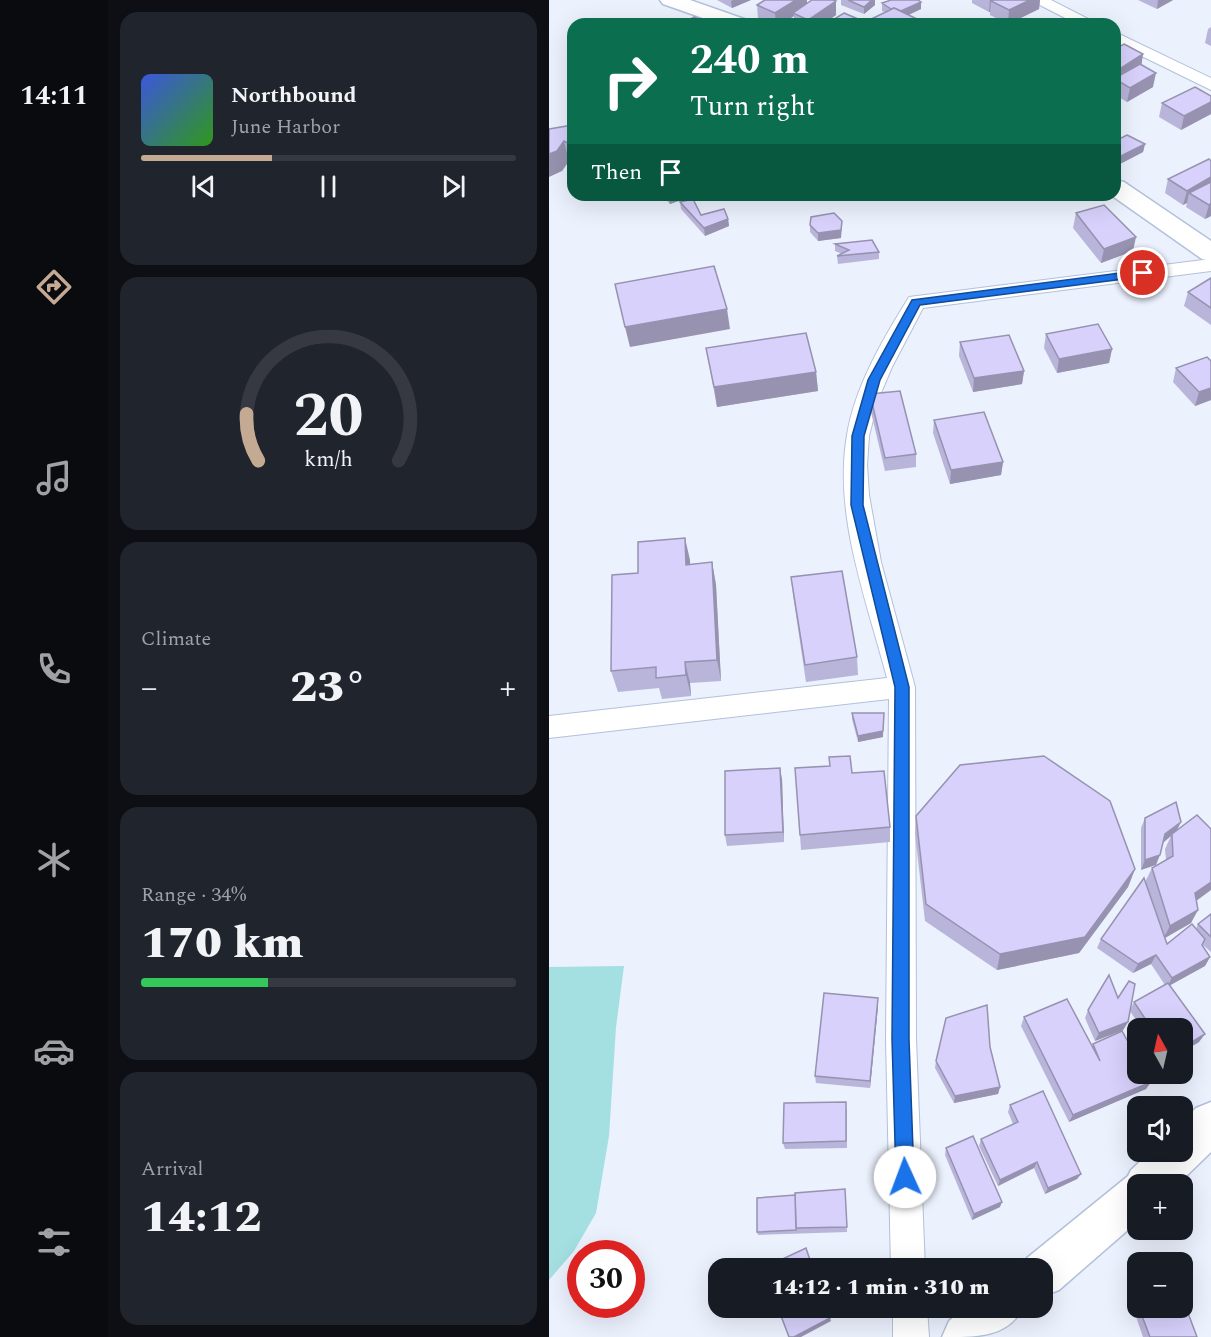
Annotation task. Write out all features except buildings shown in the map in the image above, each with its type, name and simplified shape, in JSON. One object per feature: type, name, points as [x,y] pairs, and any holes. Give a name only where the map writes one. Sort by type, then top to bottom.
[{"type":"main road","points":[[675,1],[722,18]]},
{"type":"main road","points":[[1121,191],[1211,253]]},
{"type":"main road","points":[[1193,1140],[1211,1123]]},
{"type":"main road","points":[[1157,1174],[1170,1162]]},
{"type":"main road","points":[[1053,1265],[1127,1203]]},
{"type":"main road","points":[[965,1337],[989,1318]]},
{"type":"street","points":[[1038,0],[1077,18]]},
{"type":"street","points":[[1121,40],[1211,85]]},
{"type":"street","points":[[908,1258],[901,1039],[902,687],[857,505],[858,436],[874,380],[916,302],[1211,265]]},
{"type":"street","points":[[549,727],[902,687]]},
{"type":"street","points":[[910,1318],[911,1337]]},
{"type":"shaded area","points":[[624,966],[616,1027],[609,1136],[596,1213],[580,1240],[567,1240],[567,1259],[549,1280],[549,967]]},
{"type":"route","points":[[905,1177],[901,1039],[902,687],[857,505],[858,436],[874,380],[916,302],[1143,273]]}]
